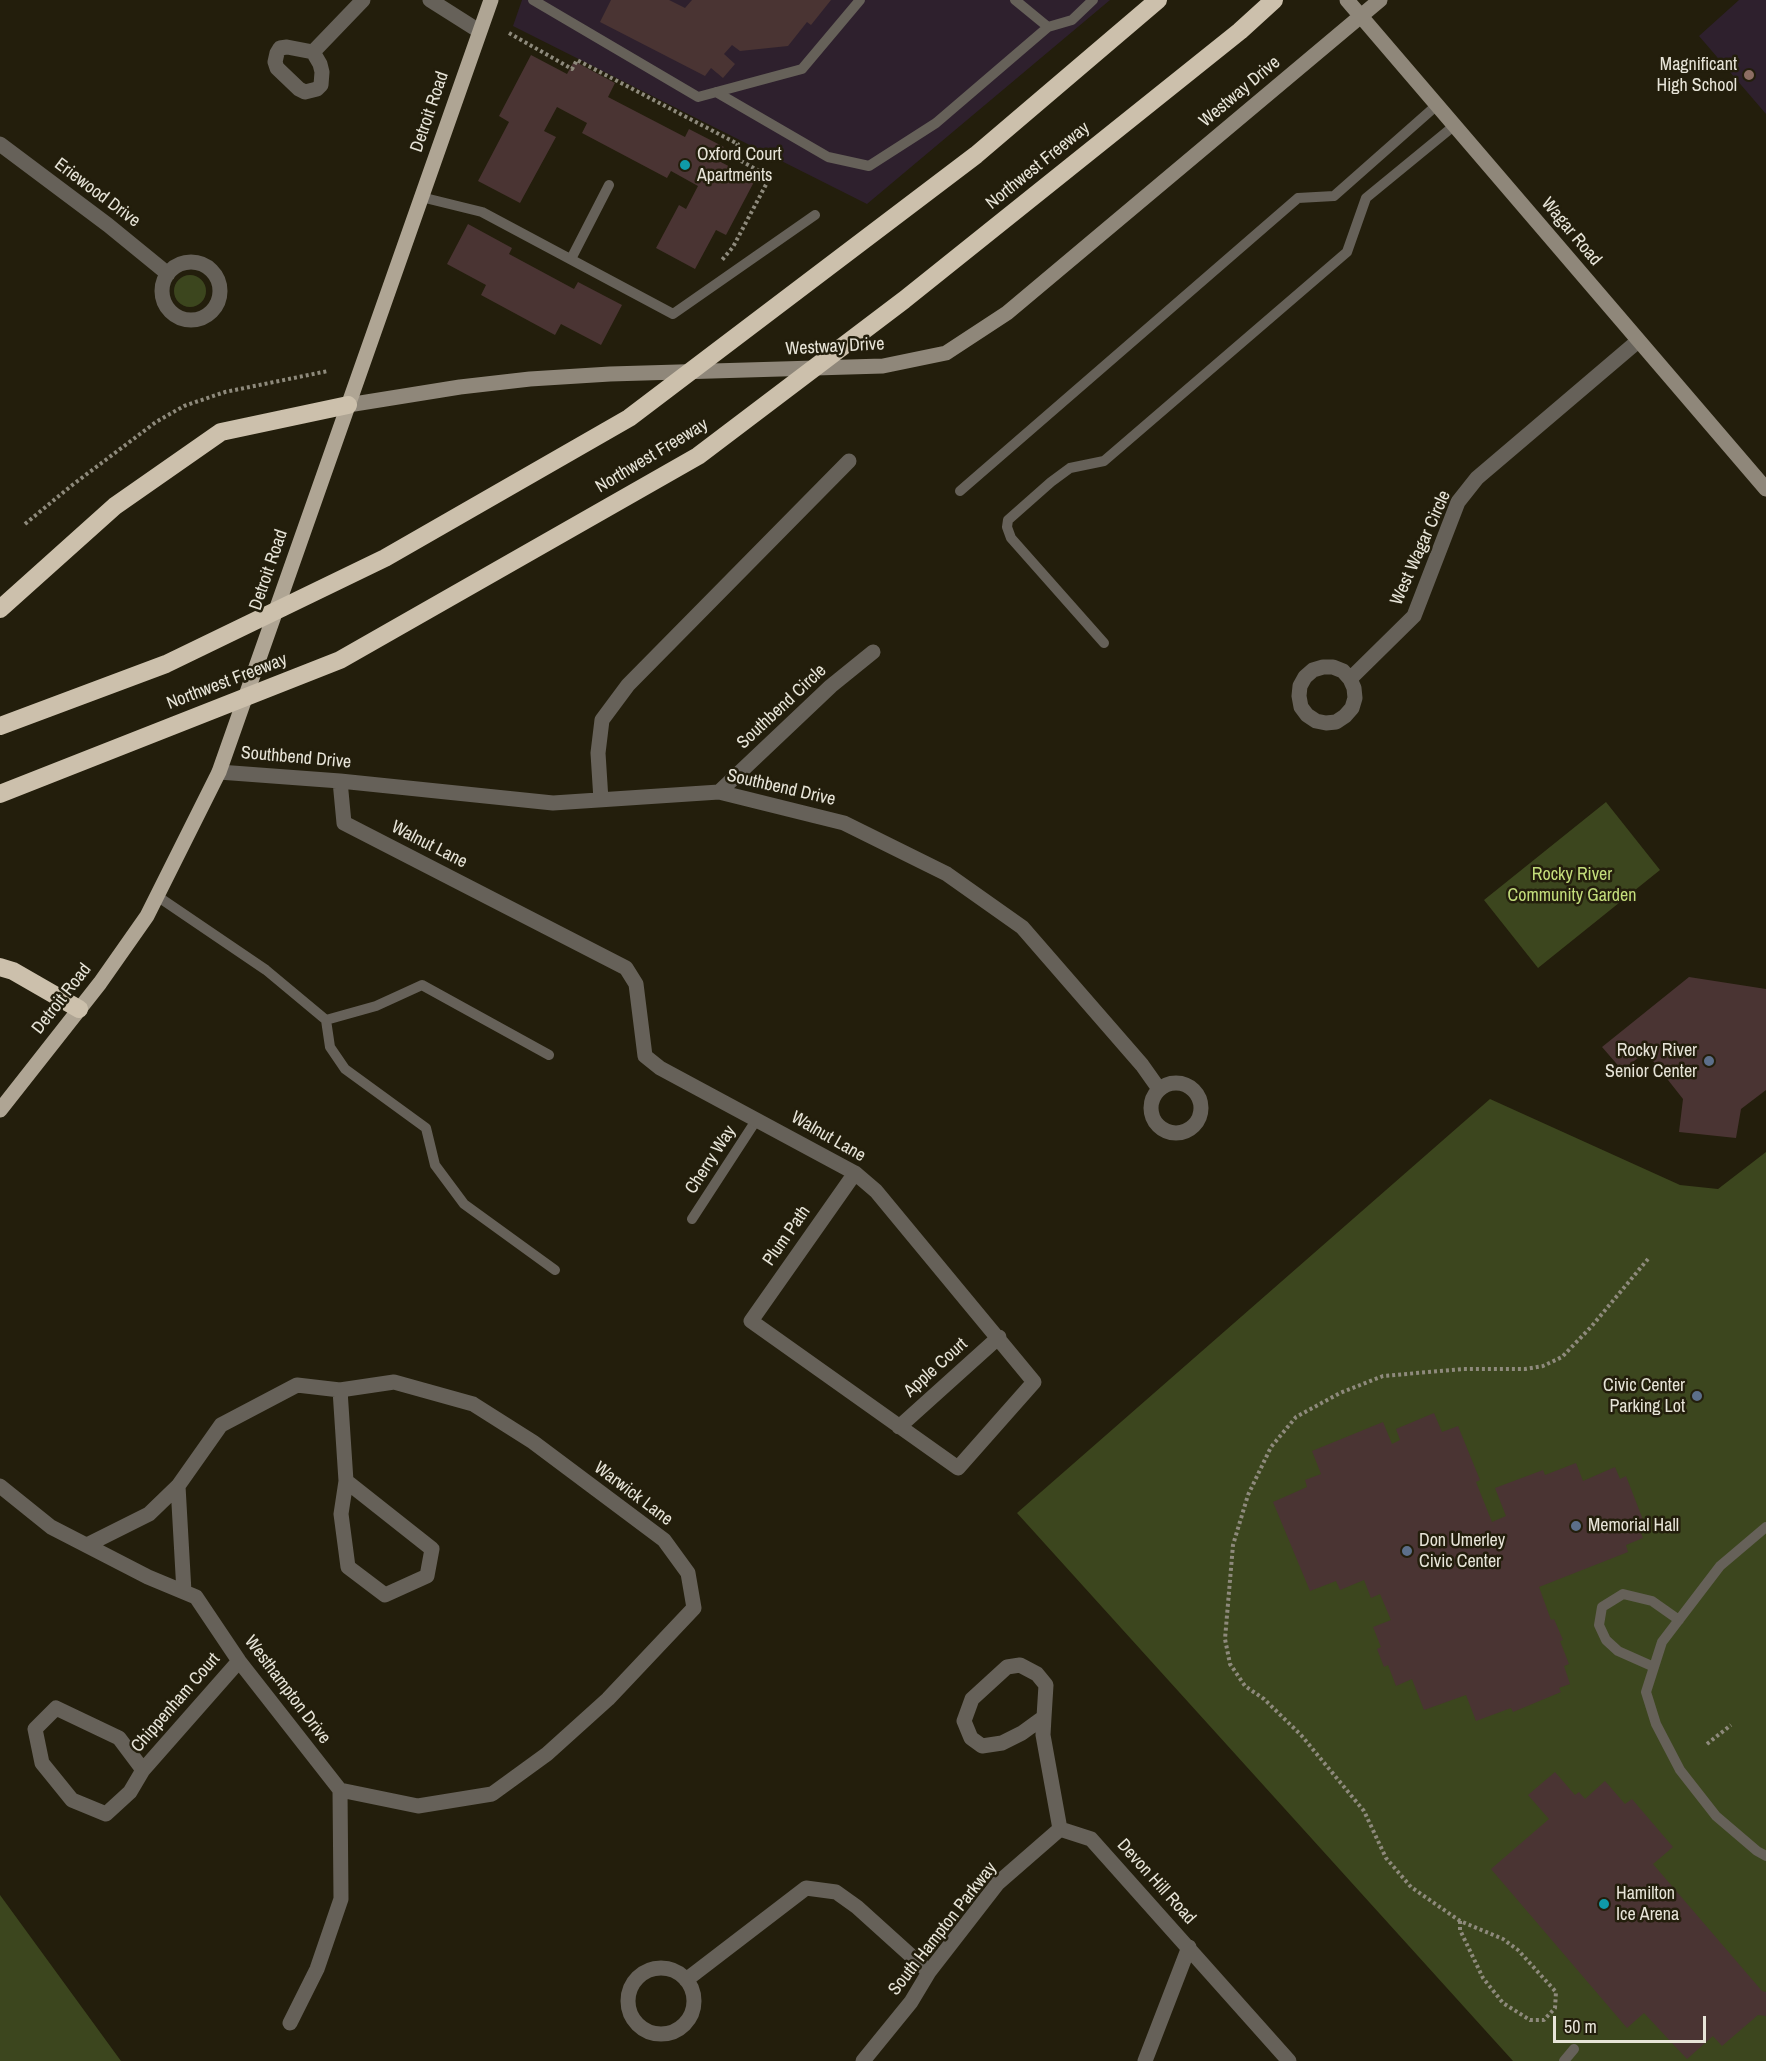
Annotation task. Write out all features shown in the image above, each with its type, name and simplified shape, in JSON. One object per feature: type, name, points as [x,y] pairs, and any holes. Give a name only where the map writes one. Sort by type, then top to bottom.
[{"type":"highway","points":[[0,726],[166,664],[385,558],[629,418],[976,156],[1158,0]]},
{"type":"highway","name":"Northwest Freeway","points":[[0,794],[340,660],[698,456],[904,300],[1240,31],[1274,0]]},
{"type":"highway","points":[[0,609],[115,506],[221,432],[348,405]]},
{"type":"highway","points":[[0,967],[13,971],[79,1009]]},
{"type":"main road","name":"Detroit Road","points":[[0,1110],[100,983],[140,926],[219,772],[491,0]]},
{"type":"main road","name":"Wagar Road","points":[[1347,0],[1766,489]]},
{"type":"main road","name":"Westway Drive","points":[[348,405],[460,387],[531,379],[610,374],[883,366],[946,352],[1007,313],[1380,0]]},
{"type":"street","points":[[313,52],[363,0]]},
{"type":"street","points":[[430,0],[479,31]]},
{"type":"street","name":"Eriewood Drive","points":[[0,144],[108,225],[168,274]]},
{"type":"street","name":"West Wagar Circle","points":[[1350,679],[1414,616],[1458,502],[1477,478],[1638,341]]},
{"type":"street","points":[[601,800],[598,753],[602,720],[628,685],[849,461]]},
{"type":"street","name":"Southbend Circle","points":[[719,792],[831,686],[873,652]]},
{"type":"street","name":"Southbend Drive","points":[[219,772],[339,781],[553,803],[719,792],[844,824],[947,874],[1022,927],[1142,1065],[1159,1089]]},
{"type":"street","name":"Walnut Lane","points":[[339,781],[344,823],[626,968],[636,984],[645,1056],[660,1068],[855,1173],[876,1191],[1034,1382],[958,1468],[751,1321]]},
{"type":"street","name":"Plum Path","points":[[751,1321],[855,1173]]},
{"type":"street","name":"Apple Court","points":[[899,1427],[999,1337]]},
{"type":"street","name":"Warwick Lane","points":[[87,1545],[149,1514],[178,1486],[220,1425],[297,1385],[340,1390],[394,1382],[473,1404],[533,1442],[664,1540],[688,1573],[694,1608],[608,1699],[547,1754],[492,1794],[418,1806],[340,1790]]},
{"type":"street","points":[[340,1390],[346,1481],[341,1514],[348,1567],[385,1595],[427,1576],[432,1549],[346,1481]]},
{"type":"street","name":"Westhampton Drive","points":[[0,1486],[51,1527],[148,1577],[196,1598],[239,1661],[340,1790]]},
{"type":"street","points":[[178,1486],[184,1592]]},
{"type":"street","name":"Chippenham Court","points":[[143,1770],[119,1738],[56,1708],[35,1729],[42,1762],[72,1800],[106,1814],[130,1792],[143,1770],[239,1661]]},
{"type":"street","points":[[1044,1717],[1002,1743],[982,1746],[971,1738],[964,1721],[972,1699],[1006,1667],[1020,1665],[1037,1674],[1046,1685],[1043,1735],[1060,1829]]},
{"type":"street","points":[[290,2023],[317,1969],[341,1899],[340,1790]]},
{"type":"street","name":"Devon Hill Road","points":[[1060,1829],[1091,1839],[1289,2061]]},
{"type":"street","name":"South Hampton Parkway","points":[[863,2061],[911,2002],[929,1972],[998,1883],[1060,1829]]},
{"type":"street","points":[[686,1980],[806,1888],[836,1892],[857,1907],[929,1972]]},
{"type":"street","points":[[1145,2061],[1189,1947]]},
{"type":"street","points":[[661,1968],[676,1971],[686,1980],[693,1990],[695,2002],[691,2017],[681,2029],[666,2035],[647,2032],[637,2026],[630,2016],[627,2002],[629,1989],[637,1977],[647,1971],[661,1968]]},
{"type":"lane","points":[[533,0],[698,97],[802,69],[860,0]]},
{"type":"lane","points":[[1015,0],[1048,27]]},
{"type":"lane","points":[[716,92],[828,157],[869,165],[936,123],[1048,27],[1072,20],[1093,0]]},
{"type":"lane","points":[[960,491],[1298,198],[1334,196],[1437,105]]},
{"type":"lane","points":[[1104,643],[1011,538],[1007,527],[1008,520],[1070,468],[1104,461],[1347,252],[1366,198],[1455,125]]},
{"type":"lane","points":[[571,260],[609,185]]},
{"type":"lane","points":[[421,197],[482,212],[673,314],[815,215]]},
{"type":"lane","points":[[156,896],[266,970],[326,1020],[330,1047],[345,1069],[426,1128],[435,1165],[464,1204],[555,1270]]},
{"type":"lane","points":[[326,1020],[376,1006],[422,986],[549,1055]]},
{"type":"lane","name":"Cherry Way","points":[[692,1219],[757,1119]]},
{"type":"lane","points":[[1766,1527],[1720,1566],[1662,1642],[1646,1692],[1656,1724],[1680,1770],[1716,1816],[1766,1856]]},
{"type":"lane","points":[[1654,1667],[1618,1651],[1606,1640],[1599,1625],[1602,1607],[1623,1594],[1652,1601],[1679,1620]]},
{"type":"lane","points":[[1564,2061],[1574,2049]]},
{"type":"path","points":[[508,33],[572,69],[577,60],[738,144],[732,156],[770,177],[733,247],[718,264]]},
{"type":"path","points":[[25,525],[71,486],[156,422],[184,406],[225,392],[328,371]]},
{"type":"path","points":[[1460,1921],[1460,1930],[1483,1978],[1503,2003],[1530,2020],[1544,2020],[1555,2008],[1556,1992],[1518,1950],[1503,1940],[1460,1921],[1411,1887],[1386,1858],[1364,1811],[1300,1735],[1264,1698],[1245,1686],[1230,1664],[1225,1640],[1233,1545],[1248,1495],[1271,1447],[1296,1417],[1340,1393],[1383,1376],[1463,1369],[1525,1369],[1543,1366],[1562,1357],[1591,1327],[1648,1259]]},
{"type":"path","points":[[1707,1744],[1731,1725]]},
{"type":"shaded area","points":[[522,0],[1110,0],[867,204],[513,26]]},
{"type":"shaded area","name":"Magnificant High School","points":[[1739,0],[1766,0],[1766,114],[1699,36]]},
{"type":"green space","points":[[190,275],[201,280],[206,291],[201,302],[190,307],[179,302],[174,291],[179,280]]},
{"type":"green space","name":"Rocky River Community Garden","points":[[1606,802],[1660,870],[1538,968],[1484,900]]},
{"type":"green space","points":[[1490,1099],[1680,1185],[1718,1189],[1766,1152],[1766,2061],[1513,2061],[1017,1513]]},
{"type":"green space","points":[[0,1895],[121,2061],[0,2061]]},
{"type":"building","points":[[611,0],[669,0],[685,8],[692,0],[831,0],[811,25],[807,22],[788,46],[740,51],[732,45],[724,54],[735,64],[723,78],[711,68],[705,76],[600,22]]},
{"type":"building","name":"Oxford Court Apartments","points":[[531,55],[567,74],[574,61],[615,83],[608,97],[685,137],[689,129],[724,147],[717,160],[755,180],[726,235],[716,230],[695,269],[656,248],[679,205],[686,209],[698,186],[671,171],[667,178],[582,133],[587,123],[557,107],[544,131],[556,137],[520,203],[478,181],[509,122],[499,116]]},
{"type":"building","points":[[468,224],[512,248],[509,254],[574,289],[578,282],[622,305],[601,345],[561,324],[555,335],[481,295],[486,285],[447,264]]},
{"type":"building","name":"Rocky River Senior Center","points":[[1689,977],[1766,989],[1766,1090],[1741,1109],[1736,1138],[1679,1132],[1683,1099],[1646,1052],[1622,1070],[1602,1047]]},
{"type":"building","name":"Don Umerley Civic Center","points":[[1434,1413],[1442,1432],[1458,1426],[1480,1480],[1476,1482],[1492,1522],[1506,1516],[1495,1488],[1543,1470],[1545,1475],[1576,1463],[1583,1481],[1615,1467],[1620,1479],[1626,1476],[1645,1525],[1639,1528],[1643,1538],[1626,1545],[1628,1552],[1539,1587],[1551,1620],[1554,1619],[1563,1640],[1560,1641],[1569,1664],[1564,1666],[1570,1684],[1559,1688],[1561,1692],[1513,1712],[1511,1708],[1476,1721],[1466,1695],[1424,1710],[1412,1679],[1396,1686],[1388,1665],[1384,1667],[1377,1649],[1381,1647],[1373,1627],[1391,1620],[1380,1594],[1371,1598],[1364,1580],[1340,1590],[1336,1581],[1310,1591],[1273,1502],[1307,1487],[1305,1480],[1321,1474],[1312,1451],[1383,1422],[1392,1444],[1400,1440],[1396,1429]]},
{"type":"building","name":"Hamilton Ice Arena","points":[[1555,1772],[1575,1795],[1579,1792],[1585,1799],[1605,1781],[1625,1804],[1632,1799],[1673,1847],[1653,1864],[1762,1991],[1766,1992],[1766,2016],[1758,2015],[1722,2046],[1713,2036],[1687,2059],[1644,2013],[1627,2028],[1491,1869],[1549,1819],[1528,1795]]},
{"type":"place","name":"Magnificant High School","points":[[1749,75]]},
{"type":"place","name":"Oxford Court Apartments","points":[[685,165]]},
{"type":"place","name":"Rocky River Senior Center","points":[[1709,1061]]},
{"type":"place","name":"Civic Center Parking Lot","points":[[1697,1396]]},
{"type":"place","name":"Memorial Hall","points":[[1576,1526]]},
{"type":"place","name":"Don Umerley Civic Center","points":[[1407,1551]]},
{"type":"place","name":"Hamilton Ice Arena","points":[[1604,1904]]}]
